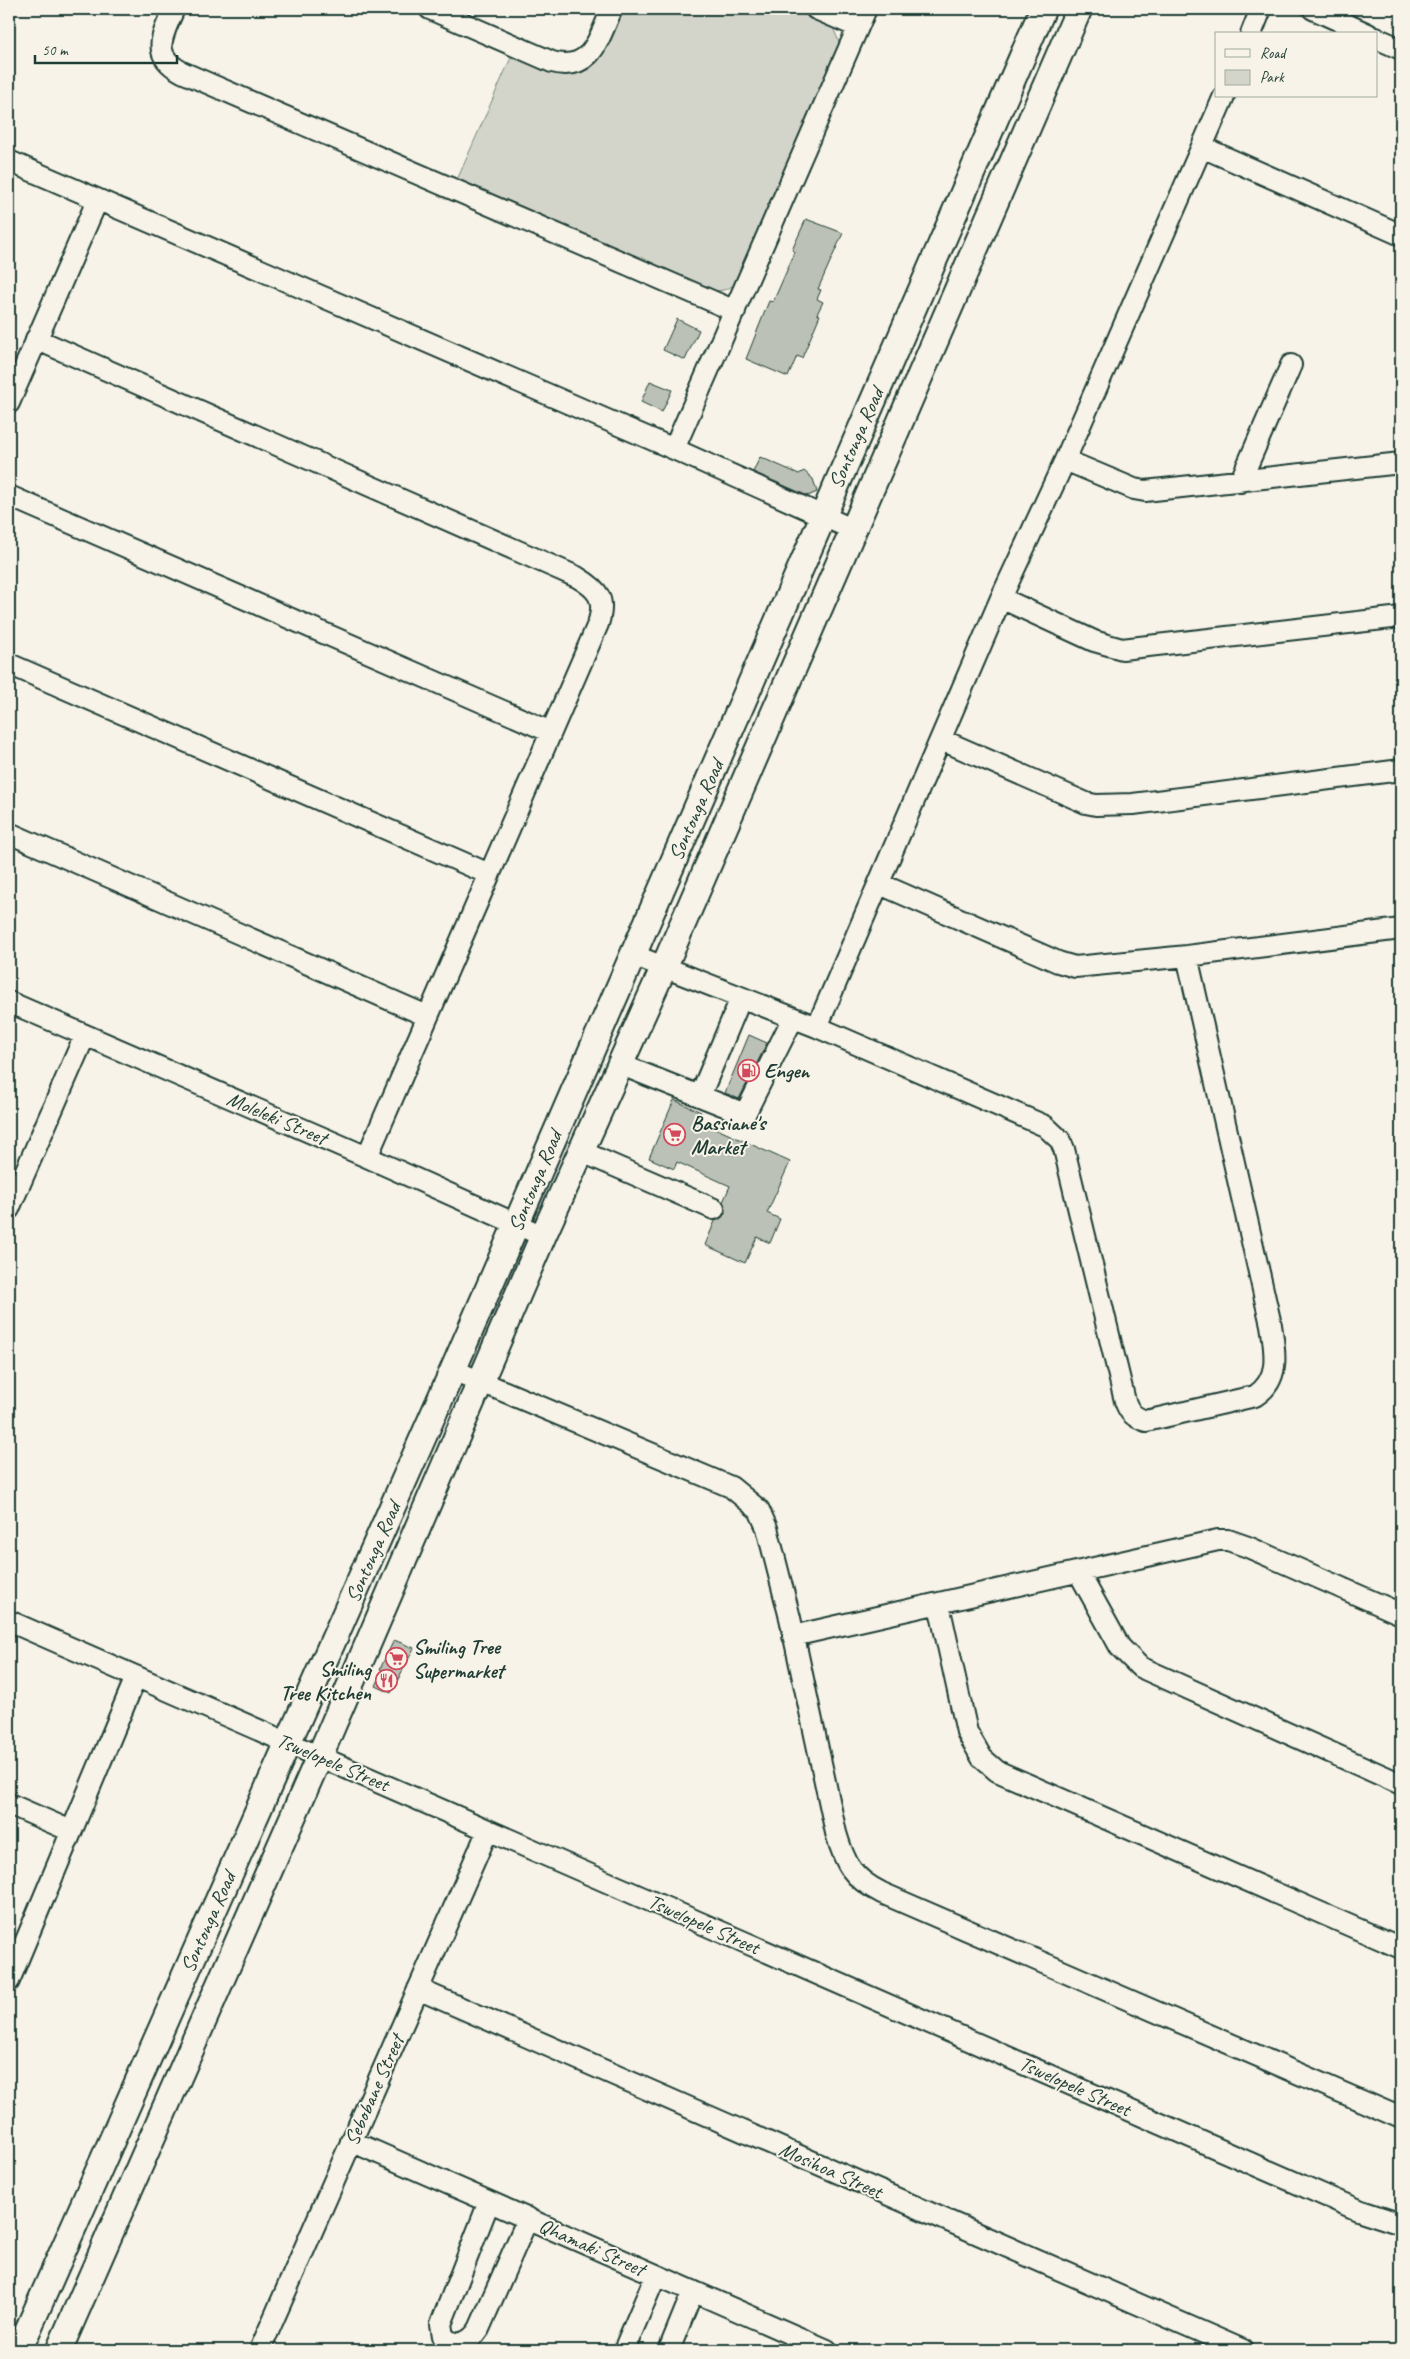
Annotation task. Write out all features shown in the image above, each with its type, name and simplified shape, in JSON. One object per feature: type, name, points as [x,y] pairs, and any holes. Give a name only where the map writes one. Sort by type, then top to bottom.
[{"type":"main road","name":"Sontonga Road","points":[[19,2350],[517,1224],[1043,9]]},
{"type":"main road","name":"Sontonga Road","points":[[59,2350],[481,1383],[580,1151],[664,967],[1079,9]]},
{"type":"street","points":[[174,9],[165,29],[161,49],[165,59],[182,72],[735,311]]},
{"type":"street","points":[[430,9],[552,62],[566,65],[577,63],[592,52],[612,9]]},
{"type":"street","points":[[816,9],[858,27]]},
{"type":"street","points":[[674,449],[866,9]]},
{"type":"street","points":[[1252,32],[1261,9]]},
{"type":"street","points":[[1312,9],[1364,32]]},
{"type":"street","points":[[1378,39],[1401,49]]},
{"type":"street","points":[[818,1027],[1001,598],[1065,460],[1223,98]]},
{"type":"street","points":[[1202,147],[1401,235]]},
{"type":"street","points":[[9,161],[674,449],[854,530]]},
{"type":"street","points":[[9,403],[97,200]]},
{"type":"street","points":[[36,339],[590,584],[598,593],[602,603],[602,612],[367,1157]]},
{"type":"street","points":[[1240,482],[1291,365]]},
{"type":"street","points":[[1065,460],[1140,491],[1240,482],[1401,463]]},
{"type":"street","points":[[9,496],[551,732]]},
{"type":"street","points":[[1001,598],[1094,641],[1122,649],[1401,617]]},
{"type":"street","points":[[9,664],[489,874]]},
{"type":"street","points":[[942,740],[1073,798],[1096,806],[1133,804],[1401,770]]},
{"type":"street","points":[[9,833],[427,1016]]},
{"type":"street","points":[[880,884],[1058,962],[1075,967],[1187,956],[1401,929]]},
{"type":"street","points":[[633,955],[818,1027],[1045,1126],[1055,1133],[1064,1149],[1129,1410],[1135,1418],[1146,1420],[1163,1418],[1255,1396],[1264,1390],[1271,1380],[1275,1368],[1276,1355],[1271,1325],[1187,956]]},
{"type":"street","points":[[700,1096],[741,998]]},
{"type":"street","name":"Moleleki Street","points":[[9,1002],[367,1157],[543,1236]]},
{"type":"street","points":[[619,1064],[740,1112],[748,1111],[793,1018]]},
{"type":"street","points":[[9,1209],[85,1035]]},
{"type":"street","points":[[580,1151],[714,1209]]},
{"type":"street","points":[[453,1370],[719,1482],[750,1500],[759,1510],[767,1528],[793,1636],[836,1833],[846,1864],[859,1880],[882,1893],[1401,2118]]},
{"type":"street","points":[[793,1636],[1079,1573],[1208,1542],[1228,1540],[1248,1546],[1401,1614]]},
{"type":"street","points":[[1079,1573],[1120,1647],[1140,1667],[1401,1784]]},
{"type":"street","points":[[939,1604],[967,1732],[982,1758],[997,1771],[1401,1948]]},
{"type":"street","name":"Tswelopele Street","points":[[9,1621],[1358,2210],[1401,2224]]},
{"type":"street","points":[[9,1981],[136,1678]]},
{"type":"street","points":[[9,1804],[71,1832]]},
{"type":"street","name":"Sebobane Street","points":[[260,2350],[488,1830]]},
{"type":"street","name":"Mosihoa Street","points":[[418,1989],[1243,2350]]},
{"type":"street","name":"Qhamaki Street","points":[[351,2141],[825,2350]]},
{"type":"street","name":"Qhamaki Street","points":[[489,2202],[440,2324],[444,2336],[454,2343],[462,2344],[469,2341],[479,2330],[528,2218]]},
{"type":"street","name":"Qhamaki Street","points":[[624,2350],[656,2275]]},
{"type":"street","points":[[669,2350],[692,2291]]},
{"type":"green space","points":[[621,9],[795,9],[832,25],[839,42],[840,52],[740,279],[733,286],[725,290],[707,289],[457,180],[513,53],[561,69],[584,70],[604,47]]},
{"type":"building","points":[[806,219],[843,233],[818,289],[821,290],[817,299],[823,302],[817,314],[820,315],[802,358],[797,356],[788,377],[746,359],[769,301],[773,302],[795,252],[792,250]]},
{"type":"building","points":[[677,319],[699,330],[685,360],[663,350]]},
{"type":"building","points":[[650,381],[672,390],[662,412],[641,402]]},
{"type":"building","points":[[760,457],[799,474],[804,471],[813,479],[817,492],[808,496],[753,472]]},
{"type":"building","points":[[749,1035],[767,1043],[739,1099],[725,1093]]},
{"type":"building","points":[[674,1100],[701,1112],[697,1120],[790,1162],[767,1213],[780,1219],[770,1243],[757,1237],[745,1263],[705,1245],[715,1221],[725,1214],[723,1202],[730,1186],[677,1162],[674,1169],[649,1158]]},
{"type":"building","name":"Smiling Tree Supermarket","points":[[394,1640],[414,1648],[391,1693],[376,1686],[383,1670],[380,1669]]},
{"type":"place","name":"Engen","points":[[748,1071]]},
{"type":"place","name":"Bassiane's Market","points":[[675,1135]]},
{"type":"place","name":"Smiling Tree Supermarket","points":[[397,1659]]},
{"type":"place","name":"Smiling Tree Kitchen","points":[[387,1681]]}]
